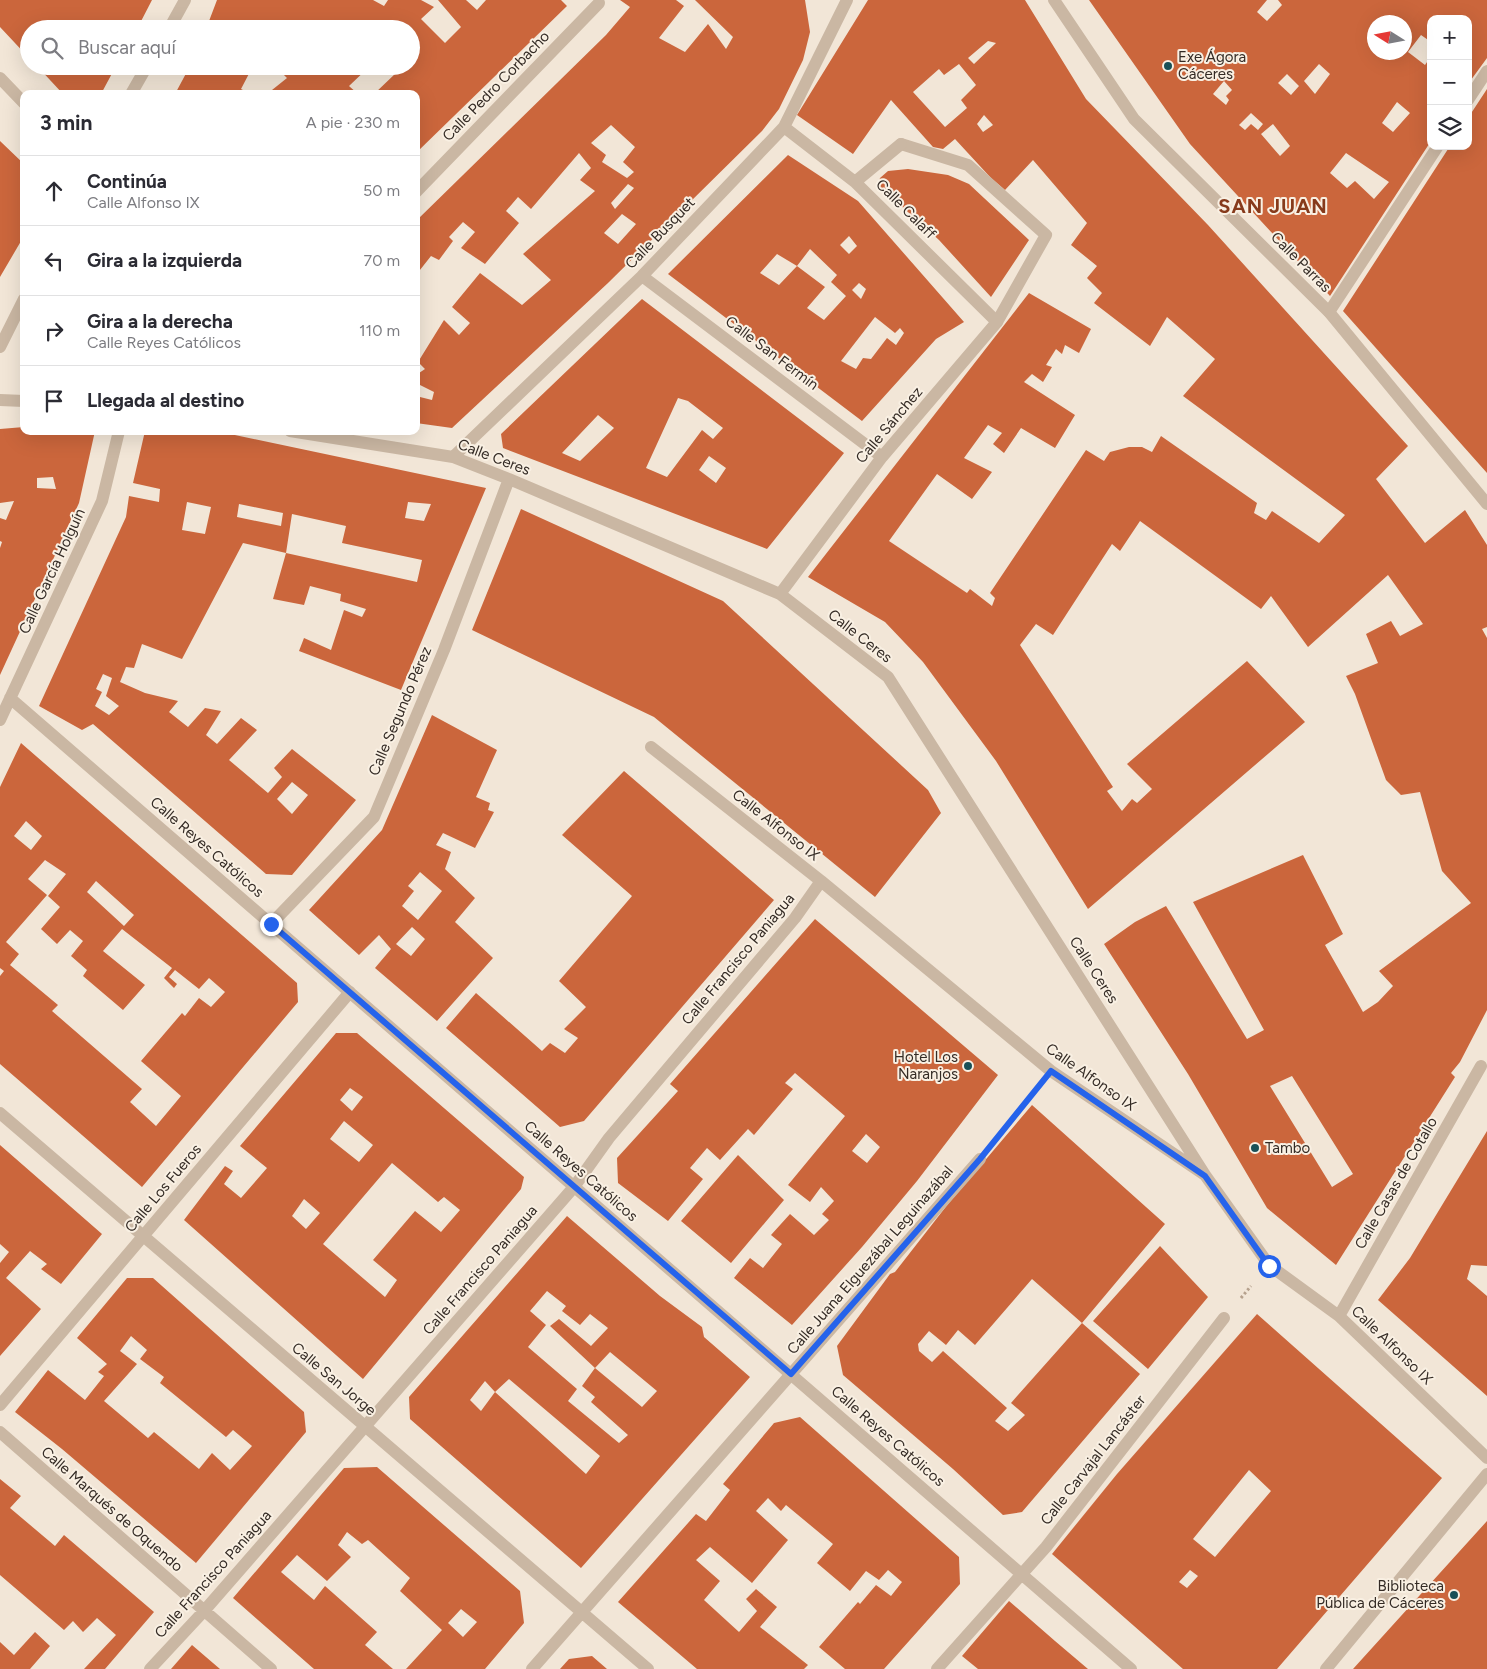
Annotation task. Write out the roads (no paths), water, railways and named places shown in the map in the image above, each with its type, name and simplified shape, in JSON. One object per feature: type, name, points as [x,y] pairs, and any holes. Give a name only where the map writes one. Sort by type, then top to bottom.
[{"type":"street","points":[[174,20],[185,0]]},
{"type":"street","name":"Calle Busquet","points":[[454,458],[642,276],[784,128],[847,0]]},
{"type":"street","name":"Calle Parras","points":[[1054,0],[1134,119],[1329,312],[1487,504]]},
{"type":"street","name":"Calle Pedro Corbacho","points":[[420,188],[599,3]]},
{"type":"street","points":[[1472,94],[1487,71]]},
{"type":"street","points":[[133,90],[142,75]]},
{"type":"street","points":[[0,78],[20,99]]},
{"type":"street","name":"Calle Calaff","points":[[784,128],[855,182],[998,322]]},
{"type":"street","name":"Calle Sánchez","points":[[780,594],[882,457],[998,322],[1046,235],[968,165],[901,144],[855,182]]},
{"type":"street","points":[[1329,312],[1435,150]]},
{"type":"street","name":"Calle San Fermín","points":[[642,276],[882,457]]},
{"type":"street","points":[[0,347],[20,307]]},
{"type":"street","points":[[0,400],[20,401]]},
{"type":"street","name":"Calle García Holguín","points":[[0,720],[102,502],[118,435]]},
{"type":"street","name":"Calle Ceres","points":[[314,435],[454,458],[509,479],[780,594],[888,677],[1205,1176]]},
{"type":"street","name":"Calle Segundo Pérez","points":[[271,924],[374,816],[444,650],[509,479]]},
{"type":"street","name":"Calle Reyes Católicos","points":[[10,698],[1131,1669]]},
{"type":"street","name":"Calle Alfonso IX","points":[[651,747],[821,882],[1051,1071],[1205,1176],[1269,1266],[1338,1316],[1487,1458]]},
{"type":"street","name":"Calle Francisco Paniagua","points":[[150,1669],[204,1611],[574,1187],[609,1138],[795,918],[821,882]]},
{"type":"street","name":"Calle Los Fueros","points":[[0,1405],[350,992]]},
{"type":"street","name":"Calle Casas de Cotallo","points":[[1338,1316],[1481,1066]]},
{"type":"street","name":"Calle San Jorge","points":[[0,1113],[142,1237],[648,1669]]},
{"type":"street","name":"Calle Juana Elguezábal Leguinazábal","points":[[532,1669],[980,1159]]},
{"type":"street","name":"Calle Carvajal Lancáster","points":[[937,1669],[1046,1547],[1224,1318]]},
{"type":"street","name":"Calle Marqués de Oquendo","points":[[0,1432],[271,1669]]},
{"type":"street","points":[[1326,1669],[1487,1474]]},
{"type":"place","name":"Exe Ágora Cáceres","points":[[1168,66]]},
{"type":"place","name":"Hotel Los Naranjos","points":[[968,1066]]},
{"type":"place","name":"Tambo","points":[[1255,1148]]},
{"type":"place","name":"Biblioteca Pública de Cáceres","points":[[1454,1595]]},
{"type":"district","name":"SAN JUAN","points":[[1273,206]]}]
